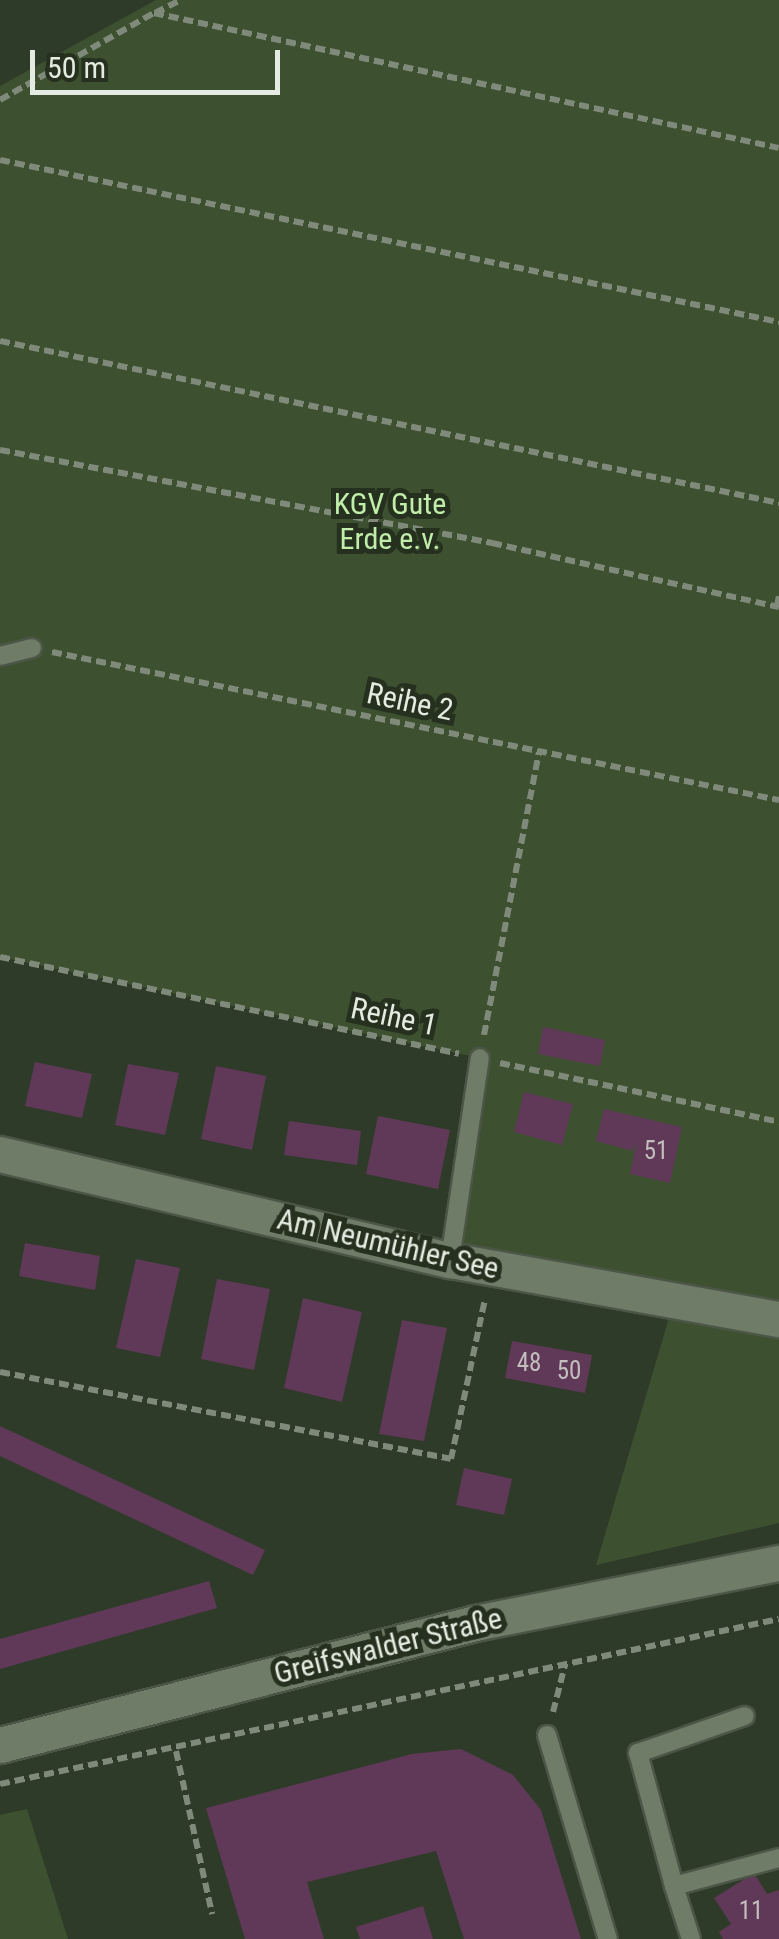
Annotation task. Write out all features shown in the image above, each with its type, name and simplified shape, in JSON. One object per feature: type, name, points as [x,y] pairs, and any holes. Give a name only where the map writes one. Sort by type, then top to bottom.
[{"type":"street","name":"Am Neumühler See","points":[[0,1154],[491,1269],[779,1320]]},
{"type":"street","name":"Greifswalder Straße","points":[[0,1745],[475,1623],[779,1563]]},
{"type":"lane","points":[[0,656],[32,648]]},
{"type":"lane","points":[[450,1260],[480,1058]]},
{"type":"lane","points":[[691,1939],[638,1753],[745,1716]]},
{"type":"lane","points":[[547,1735],[608,1939]]},
{"type":"lane","points":[[674,1886],[779,1858]]},
{"type":"path","points":[[0,100],[180,0]]},
{"type":"path","points":[[154,13],[779,148]]},
{"type":"path","points":[[0,160],[779,322]]},
{"type":"path","points":[[0,341],[779,503]]},
{"type":"path","points":[[0,450],[492,543],[778,607],[779,596]]},
{"type":"path","name":"Reihe 2","points":[[32,648],[779,800]]},
{"type":"path","points":[[480,1058],[538,752]]},
{"type":"path","name":"Reihe 1","points":[[0,956],[779,1122]]},
{"type":"path","points":[[0,1372],[451,1459],[491,1269]]},
{"type":"path","points":[[0,1784],[176,1751],[779,1619]]},
{"type":"path","points":[[547,1735],[565,1665]]},
{"type":"path","points":[[176,1751],[212,1914]]},
{"type":"green space","name":"KGV Gute Erde e.v.","points":[[156,0],[779,0],[779,1523],[596,1565],[674,1301],[450,1260],[480,1058],[0,957],[0,86]]},
{"type":"green space","points":[[27,1809],[68,1939],[0,1939],[0,1815]]},
{"type":"building","points":[[543,1027],[605,1040],[600,1066],[538,1054]]},
{"type":"building","points":[[35,1062],[92,1074],[82,1118],[25,1106]]},
{"type":"building","points":[[128,1064],[179,1073],[165,1135],[115,1125]]},
{"type":"building","points":[[216,1066],[266,1076],[252,1150],[201,1139]]},
{"type":"building","points":[[524,1092],[573,1104],[562,1145],[514,1132]]},
{"type":"building","points":[[604,1109],[682,1127],[670,1183],[630,1174],[637,1141],[633,1151],[596,1141]]},
{"type":"building","points":[[378,1116],[450,1130],[438,1189],[366,1174]]},
{"type":"building","points":[[289,1121],[361,1131],[357,1165],[284,1155]]},
{"type":"building","points":[[25,1243],[100,1256],[95,1290],[19,1276]]},
{"type":"building","points":[[136,1259],[180,1268],[160,1357],[116,1348]]},
{"type":"building","points":[[217,1279],[270,1289],[254,1370],[201,1359]]},
{"type":"building","points":[[303,1298],[362,1312],[342,1402],[284,1388]]},
{"type":"building","points":[[402,1320],[447,1328],[424,1441],[379,1434]]},
{"type":"building","points":[[512,1341],[592,1355],[585,1393],[505,1378]]},
{"type":"building","points":[[0,1426],[265,1550],[253,1575],[0,1456]]},
{"type":"building","points":[[464,1468],[512,1479],[504,1515],[456,1505]]},
{"type":"building","points":[[209,1581],[217,1608],[0,1669],[0,1639]]},
{"type":"building","points":[[461,1749],[513,1775],[541,1810],[581,1939],[464,1939],[436,1851],[307,1882],[324,1939],[245,1939],[206,1808],[412,1754]]},
{"type":"building","points":[[754,1873],[767,1894],[779,1890],[779,1939],[723,1939],[719,1932],[731,1924],[714,1898]]},
{"type":"building","points":[[423,1906],[433,1939],[360,1939],[356,1927]]}]
